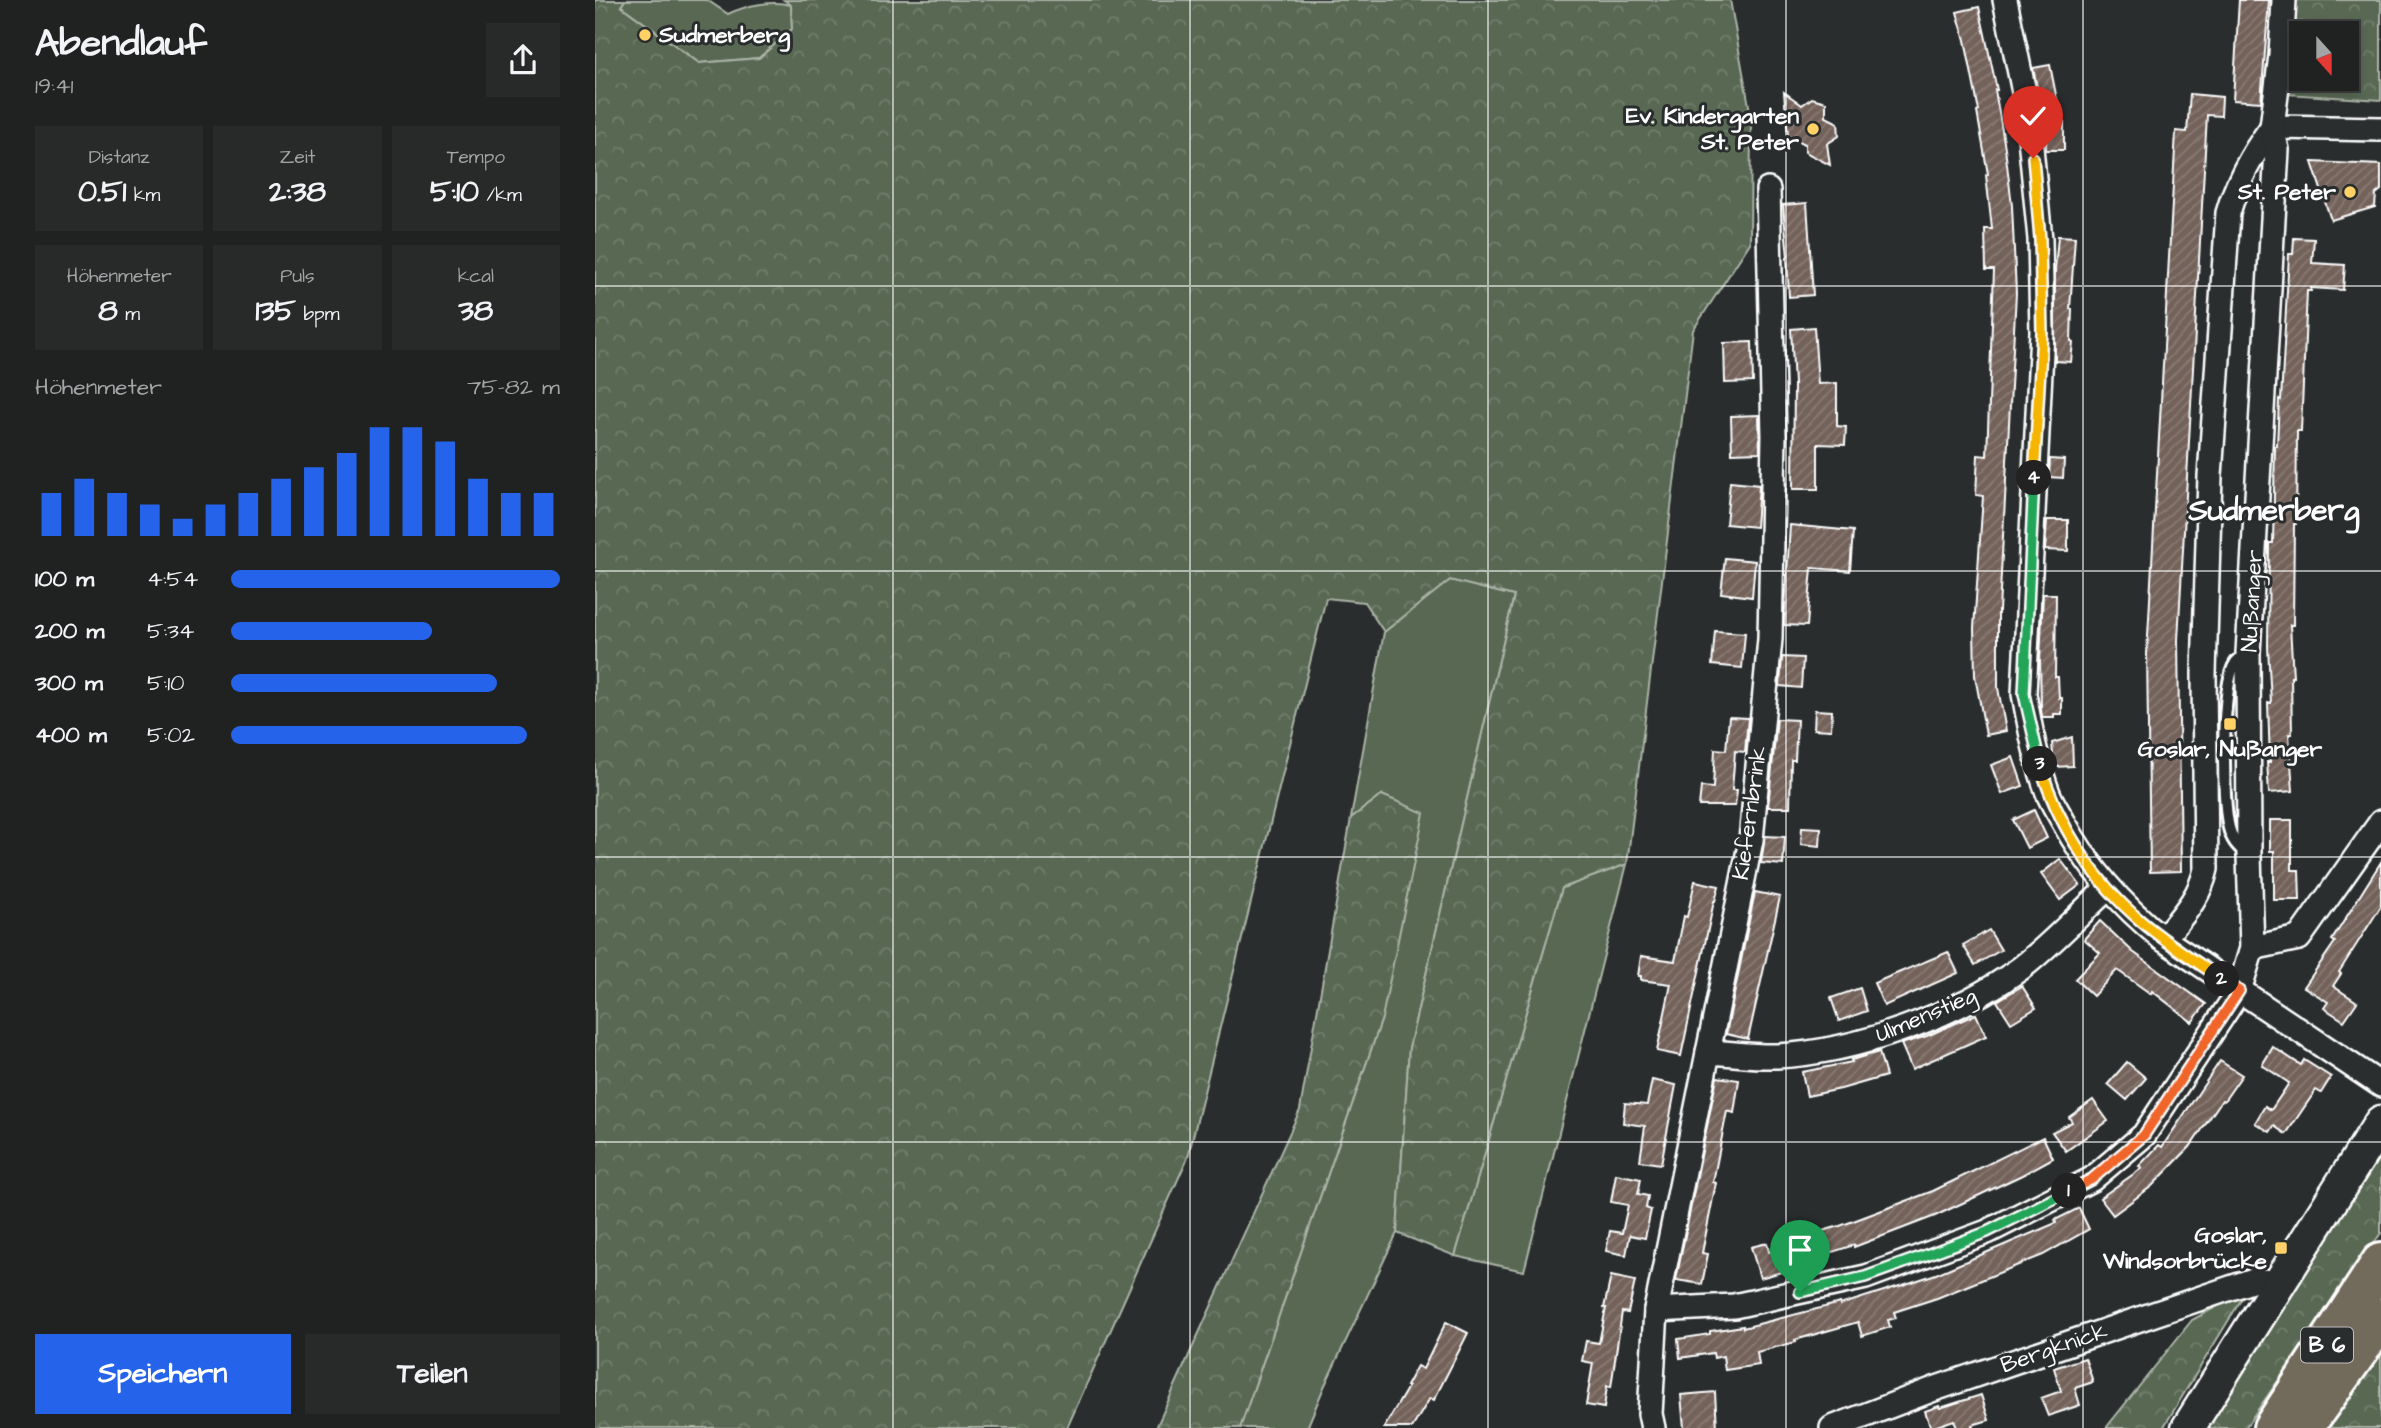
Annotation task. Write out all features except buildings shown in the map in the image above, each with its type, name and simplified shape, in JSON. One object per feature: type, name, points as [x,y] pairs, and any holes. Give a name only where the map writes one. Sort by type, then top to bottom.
[{"type":"highway","name":"B 6","points":[[2273,1428],[2381,1263]]},
{"type":"highway","name":"B 6","points":[[2303,1428],[2381,1319]]},
{"type":"street","points":[[2004,0],[2027,107],[2040,239],[2042,332],[2024,694],[2048,794],[2077,847],[2108,888],[2139,920],[2239,991],[2381,1085]]},
{"type":"street","name":"Nußanger","points":[[1656,1310],[1734,1306],[1865,1277],[1987,1232],[2092,1179],[2144,1135],[2239,991],[2252,948],[2248,653],[2277,150],[2272,127],[2281,55],[2284,0]]},
{"type":"street","points":[[2272,127],[2381,129]]},
{"type":"street","name":"Nußanger","points":[[2163,939],[2195,900],[2203,884],[2206,869],[2204,674],[2210,476],[2228,214],[2236,185],[2272,127]]},
{"type":"street","name":"Kiefernbrink","points":[[1653,1428],[1650,1414],[1656,1310],[1751,840],[1770,639],[1774,436],[1768,190]]},
{"type":"street","points":[[2252,948],[2299,938],[2381,822]]},
{"type":"street","name":"Ulmenstieg","points":[[1708,1052],[1776,1056],[1833,1050],[1901,1029],[1969,1000],[2021,967],[2108,888]]},
{"type":"street","points":[[2188,1428],[2381,1122]]},
{"type":"street","name":"Bergknick","points":[[1832,1428],[1934,1389],[2254,1280],[2279,1283]]},
{"type":"green space","points":[[595,0],[625,0],[621,6],[699,63],[759,58],[792,29],[791,5],[784,0],[1730,0],[1751,117],[1750,243],[1693,330],[1627,864],[1562,888],[1455,1256],[1397,1233],[1409,1048],[1514,596],[1450,580],[1384,632],[1364,602],[1326,598],[1188,1157],[1067,1428],[595,1428]]},
{"type":"green space","points":[[625,0],[707,0],[728,14],[759,4],[791,5],[792,29],[759,58],[699,63],[621,6]]},
{"type":"green space","points":[[2291,0],[2381,0],[2381,100],[2286,94],[2289,38],[2289,91],[2359,91],[2359,21],[2290,21]]},
{"type":"green space","points":[[1450,580],[1514,596],[1409,1048],[1397,1233],[1307,1428],[1240,1428],[1382,1018],[1382,795],[1351,818],[1384,632]]},
{"type":"green space","points":[[1382,795],[1424,813],[1382,1018],[1240,1428],[1156,1428],[1300,1110],[1351,818]]},
{"type":"green space","points":[[1627,864],[1524,1271],[1455,1256],[1562,888]]},
{"type":"green space","points":[[2381,1138],[2381,1233],[2245,1428],[2204,1428]]},
{"type":"green space","points":[[2247,1290],[2163,1428],[2106,1428],[2192,1320]]},
{"type":"green space","points":[[2381,1347],[2381,1428],[2325,1428]]},
{"type":"place","name":"Sudmerberg","points":[[645,35]]},
{"type":"place","name":"Ev. Kindergarten St. Peter","points":[[1813,129]]},
{"type":"place","name":"St. Peter","points":[[2350,192]]},
{"type":"place","name":"Goslar, Nußanger","points":[[2230,724]]},
{"type":"place","name":"Goslar, Windsorbrücke","points":[[2281,1248]]},
{"type":"district","name":"Sudmerberg","points":[[2274,511]]},
{"type":"route","points":[[1800,1292],[1865,1277],[1987,1232],[2092,1179],[2144,1135],[2239,991],[2163,939],[2139,920],[2108,888],[2077,847],[2048,794],[2031,732],[2024,694],[2024,660],[2042,332],[2040,239],[2033,158]]}]
